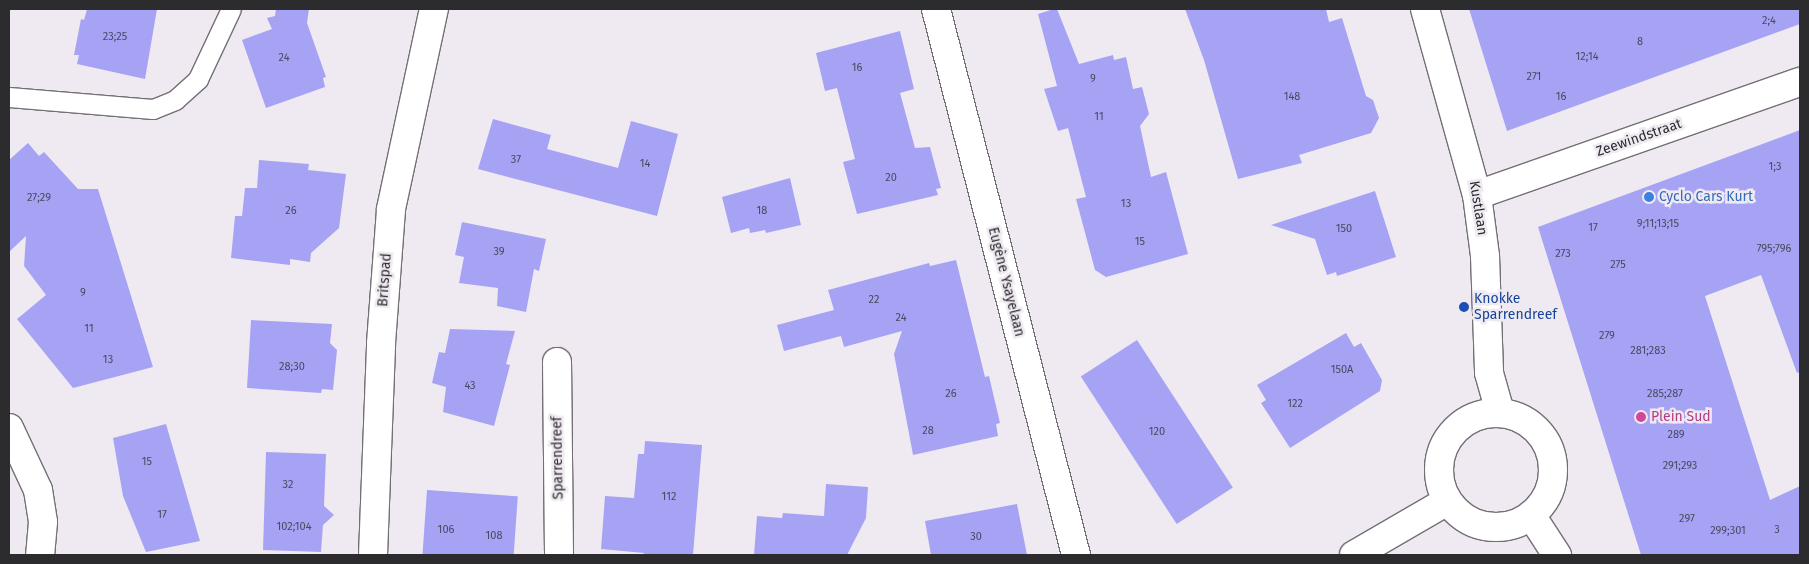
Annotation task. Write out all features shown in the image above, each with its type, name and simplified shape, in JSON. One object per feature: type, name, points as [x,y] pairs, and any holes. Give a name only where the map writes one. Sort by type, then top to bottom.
[{"type":"street","name":"Britspad","points":[[373,555],[381,343],[391,209],[434,9]]},
{"type":"street","name":"Eugène Ysayelaan","points":[[936,9],[1076,555]]},
{"type":"street","name":"Kustlaan","points":[[1425,9],[1466,147],[1477,195],[1485,256],[1489,373],[1500,412]]},
{"type":"street","name":"Zeewindstraat","points":[[1477,195],[1800,82]]},
{"type":"street","name":"Sparrendreef","points":[[557,362],[559,555]]},
{"type":"street","points":[[1500,412],[1519,417],[1535,428],[1547,444],[1552,462],[1552,482],[1544,500],[1531,515],[1512,525],[1491,527],[1471,522],[1447,501],[1438,473],[1440,454],[1448,436],[1463,422],[1480,414],[1500,412]]},
{"type":"street","points":[[9,428],[38,490],[43,522],[40,555]]},
{"type":"street","points":[[1354,555],[1447,501]]},
{"type":"street","points":[[1531,515],[1558,555]]},
{"type":"lane","points":[[9,97],[153,110],[175,100],[198,79],[231,9]]},
{"type":"building","points":[[87,9],[157,9],[145,79],[77,64],[79,55],[74,55],[81,19],[84,20]]},
{"type":"building","points":[[276,9],[309,9],[307,23],[326,77],[323,78],[325,87],[266,108],[242,40],[272,29],[267,18],[275,16]]},
{"type":"building","points":[[1057,9],[1079,64],[1113,55],[1114,60],[1126,57],[1133,89],[1142,87],[1149,114],[1140,126],[1151,177],[1166,172],[1188,254],[1106,277],[1095,270],[1076,199],[1086,197],[1068,128],[1058,131],[1044,89],[1057,86],[1038,14]]},
{"type":"building","points":[[1185,9],[1326,9],[1329,22],[1342,18],[1366,96],[1373,100],[1379,118],[1371,133],[1299,155],[1302,163],[1238,179],[1204,60]]},
{"type":"building","points":[[1469,9],[1800,9],[1800,24],[1507,131]]},
{"type":"building","points":[[900,31],[914,89],[900,93],[915,148],[930,147],[941,188],[936,189],[938,195],[857,214],[843,162],[855,159],[837,88],[825,91],[816,53]]},
{"type":"building","points":[[493,119],[551,135],[547,149],[618,168],[631,121],[678,134],[657,216],[478,169]]},
{"type":"building","points":[[1800,130],[1800,372],[1797,373],[1761,275],[1705,296],[1770,500],[1800,486],[1800,555],[1641,555],[1538,227]]},
{"type":"building","points":[[28,143],[39,156],[44,152],[78,189],[98,189],[153,367],[73,388],[17,319],[46,295],[24,266],[26,236],[9,252],[9,160]]},
{"type":"building","points":[[259,160],[309,164],[308,170],[346,174],[339,228],[311,253],[310,262],[290,259],[290,265],[231,258],[235,216],[242,216],[245,188],[257,188]]},
{"type":"building","points":[[790,178],[801,225],[766,233],[765,230],[750,233],[749,228],[731,233],[722,197]]},
{"type":"building","points":[[1375,191],[1396,257],[1337,276],[1336,272],[1327,275],[1315,239],[1271,225]]},
{"type":"building","points":[[462,222],[546,239],[539,271],[534,269],[526,312],[497,306],[498,288],[459,283],[464,257],[455,255]]},
{"type":"building","points":[[956,260],[985,377],[989,376],[1000,423],[996,424],[998,436],[913,455],[894,354],[902,331],[844,347],[841,336],[784,351],[777,325],[834,310],[828,290],[929,263],[930,266]]},
{"type":"building","points":[[251,320],[332,324],[330,343],[337,350],[333,390],[322,389],[321,393],[247,388]]},
{"type":"building","points":[[450,329],[515,331],[506,364],[510,365],[494,426],[443,412],[446,387],[432,383],[439,352],[445,353]]},
{"type":"building","points":[[1346,333],[1354,347],[1361,343],[1382,380],[1380,391],[1290,448],[1261,403],[1266,400],[1257,385]]},
{"type":"building","points":[[1137,340],[1233,488],[1177,524],[1081,376]]},
{"type":"building","points":[[166,424],[200,541],[146,552],[123,496],[113,438]]},
{"type":"building","points":[[645,441],[702,445],[693,555],[644,555],[644,553],[601,549],[605,496],[634,498],[638,454],[644,454]]},
{"type":"building","points":[[266,452],[326,454],[324,506],[334,515],[323,525],[321,552],[263,550]]},
{"type":"building","points":[[826,484],[868,487],[866,518],[847,555],[754,555],[757,516],[782,518],[783,513],[824,516]]},
{"type":"building","points":[[427,490],[518,496],[514,555],[422,555]]},
{"type":"building","points":[[1017,504],[1027,555],[931,555],[925,521]]},
{"type":"place","name":"Cyclo Cars Kurt","points":[[1649,197]]},
{"type":"place","name":"Knokke Sparrendreef","points":[[1464,307]]},
{"type":"place","name":"Plein Sud","points":[[1641,417]]}]
